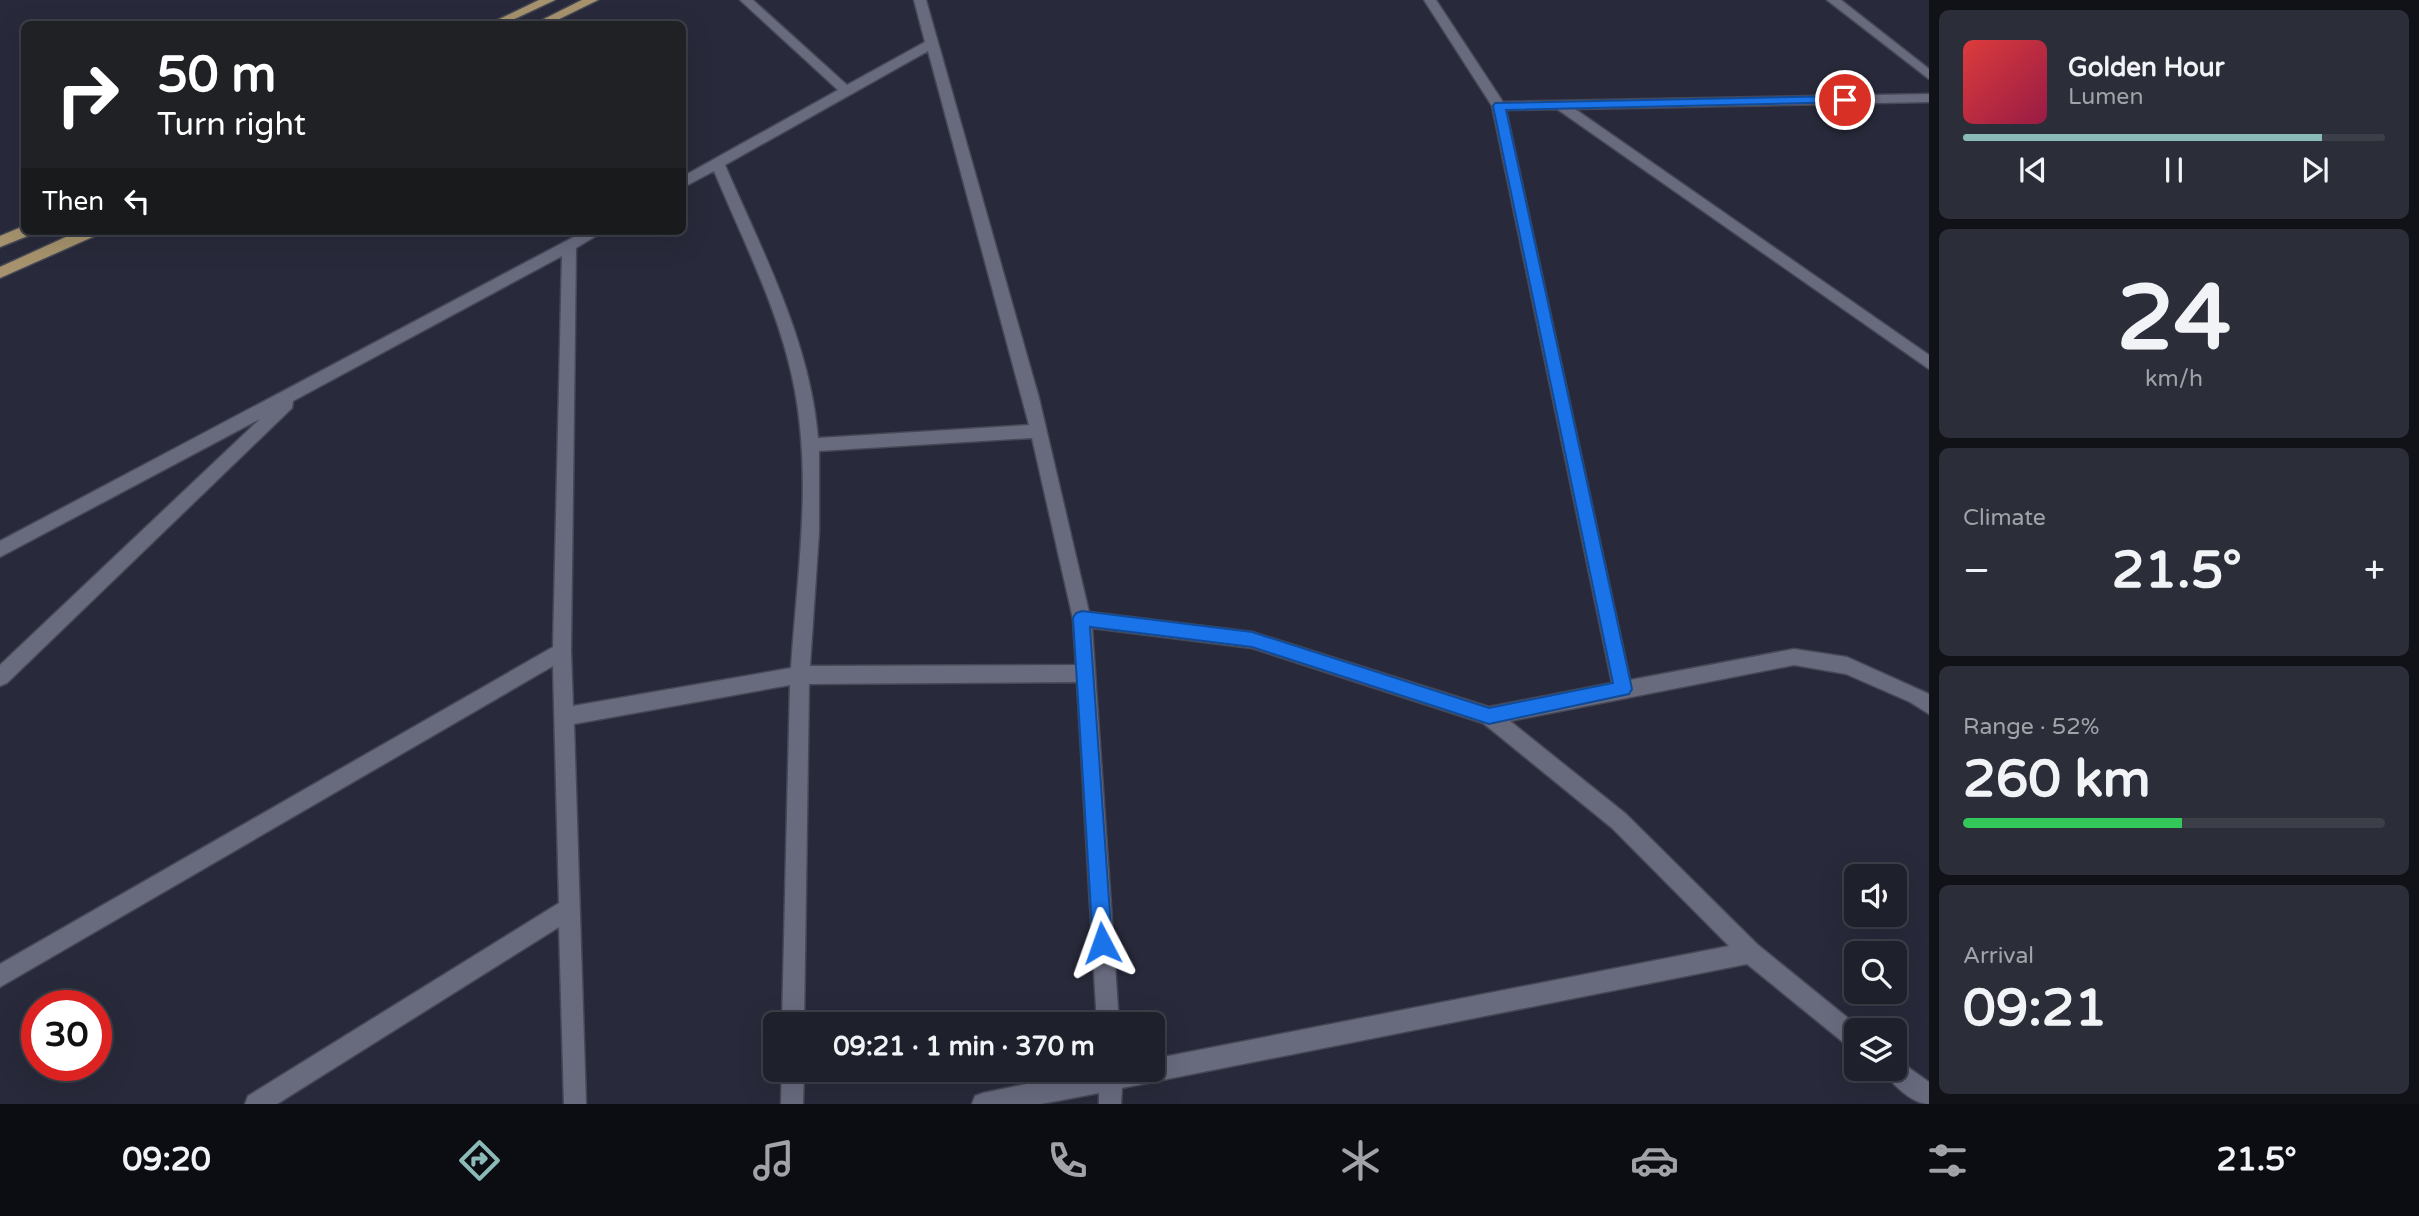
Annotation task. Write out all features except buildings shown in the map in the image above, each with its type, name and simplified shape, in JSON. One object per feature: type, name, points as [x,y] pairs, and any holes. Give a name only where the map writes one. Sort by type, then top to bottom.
[{"type":"main road","points":[[502,21],[550,0]]},
{"type":"main road","points":[[546,21],[592,0]]},
{"type":"main road","points":[[0,242],[21,233]]},
{"type":"main road","points":[[0,273],[83,235]]},
{"type":"street","points":[[746,0],[846,91]]},
{"type":"street","points":[[920,0],[1038,431],[1082,618],[1107,1012]]},
{"type":"street","points":[[1430,0],[1499,106],[1623,689]]},
{"type":"street","points":[[1833,0],[1929,75]]},
{"type":"street","points":[[686,181],[932,43]]},
{"type":"street","points":[[1499,106],[1929,99]]},
{"type":"street","points":[[1559,104],[1929,363]]},
{"type":"street","points":[[717,163],[789,336],[803,391],[812,446],[800,675],[793,1012]]},
{"type":"street","points":[[0,550],[590,235]]},
{"type":"street","points":[[569,246],[562,651],[575,1104]]},
{"type":"street","points":[[0,677],[302,390]]},
{"type":"street","points":[[812,446],[1038,431]]},
{"type":"street","points":[[1082,618],[1252,640],[1489,716],[1619,821],[1750,953],[1844,1029]]},
{"type":"street","points":[[0,976],[562,651]]},
{"type":"street","points":[[1489,716],[1794,657],[1847,666],[1917,696],[1929,705]]},
{"type":"street","points":[[564,717],[800,675],[1085,673]]},
{"type":"street","points":[[256,1104],[570,908]]},
{"type":"street","points":[[1165,1064],[1750,953]]},
{"type":"street","points":[[1907,1079],[1929,1097]]},
{"type":"street","points":[[792,1104],[793,1082]]},
{"type":"street","points":[[984,1104],[1077,1082]]},
{"type":"street","points":[[1110,1104],[1111,1082]]},
{"type":"route","points":[[1102,943],[1082,618],[1252,640],[1489,716],[1623,689],[1499,106],[1845,100]]}]
